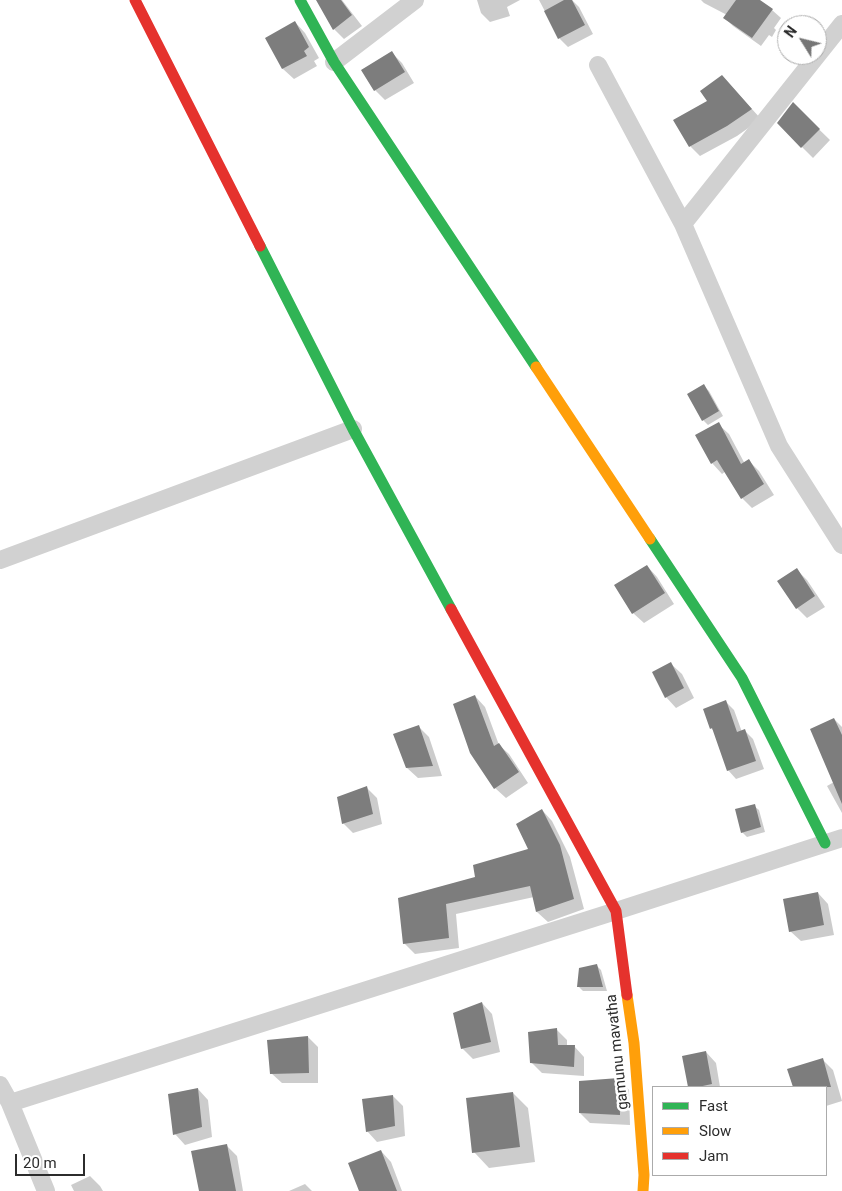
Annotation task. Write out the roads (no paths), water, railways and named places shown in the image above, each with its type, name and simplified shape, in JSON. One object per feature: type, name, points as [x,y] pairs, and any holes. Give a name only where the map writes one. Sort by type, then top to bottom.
[{"type":"street","points":[[135,0],[353,429],[616,911]]},
{"type":"street","points":[[300,0],[334,62],[742,678],[825,843]]},
{"type":"street","points":[[334,62],[415,0]]},
{"type":"street","points":[[683,224],[842,24]]},
{"type":"street","points":[[598,65],[683,224],[779,446],[842,545]]},
{"type":"street","points":[[0,560],[353,429]]},
{"type":"street","points":[[10,1103],[842,838]]},
{"type":"street","name":"gamunu mavatha","points":[[616,911],[634,1043],[644,1175],[643,1191]]},
{"type":"street","points":[[0,1084],[10,1103],[46,1191]]}]
